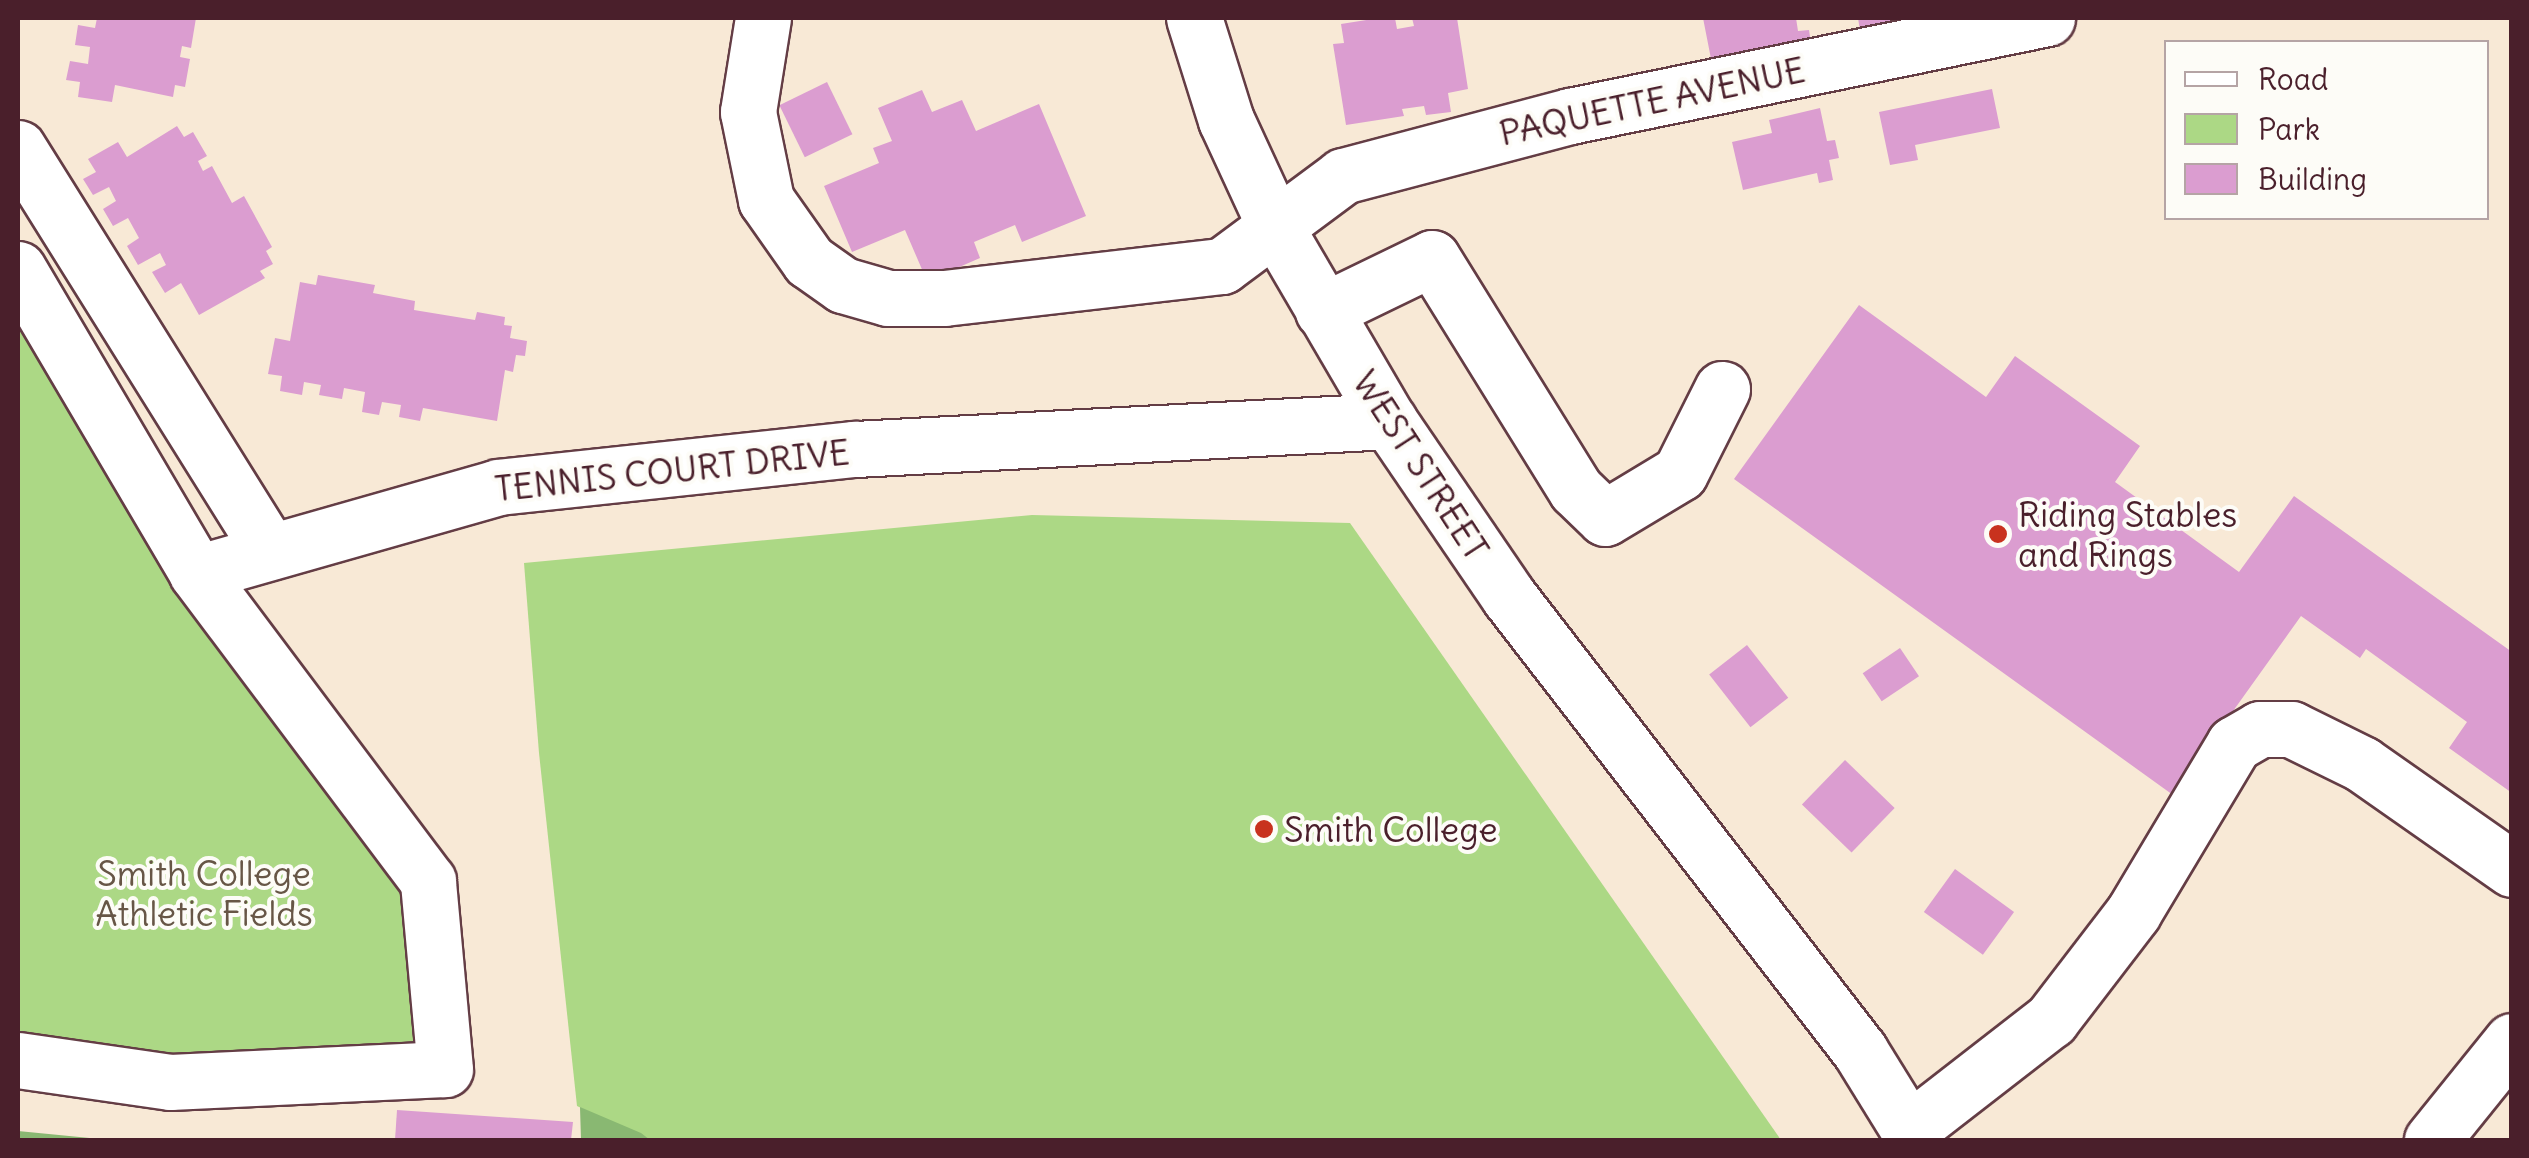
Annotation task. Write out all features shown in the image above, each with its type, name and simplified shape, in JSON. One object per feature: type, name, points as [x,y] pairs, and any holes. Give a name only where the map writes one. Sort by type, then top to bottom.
[{"type":"main road","name":"PAQUETTE AVENUE","points":[[763,18],[748,112],[766,200],[809,262],[862,292],[888,298],[944,298],[1222,266],[1343,176],[1570,116],[2047,18]]},
{"type":"main road","name":"WEST STREET","points":[[1194,18],[1226,120],[1276,228],[1389,422],[1509,597],[1860,1050],[1912,1135]]},
{"type":"main road","points":[[18,148],[270,552]]},
{"type":"main road","points":[[1323,311],[1432,258],[1576,490],[1606,518],[1680,473],[1722,389]]},
{"type":"main road","points":[[18,270],[197,572],[428,881],[445,1069],[170,1082],[18,1060]]},
{"type":"main road","name":"TENNIS COURT DRIVE","points":[[197,572],[498,487],[855,449],[1389,422]]},
{"type":"main road","points":[[1912,1135],[2052,1020],[2133,913],[2234,744],[2260,728],[2292,730],[2362,764],[2512,869]]},
{"type":"main road","points":[[2432,1140],[2512,1041]]},
{"type":"green space","name":"Smith College Athletic Fields","points":[[18,269],[428,881],[445,1069],[18,1060]]},
{"type":"green space","points":[[1032,515],[1350,523],[1781,1140],[650,1140],[577,1106],[539,753],[524,563]]},
{"type":"green space","points":[[580,1107],[641,1133],[650,1140],[581,1140]]},
{"type":"green space","points":[[18,1131],[110,1140],[18,1140]]},
{"type":"building","points":[[97,18],[196,18],[191,48],[182,46],[180,57],[190,59],[185,87],[175,85],[173,97],[115,85],[112,102],[78,97],[80,82],[66,80],[70,61],[88,64],[90,47],[75,45],[78,25],[95,28]]},
{"type":"building","points":[[1395,18],[1397,29],[1414,26],[1412,18],[1457,18],[1468,89],[1448,93],[1451,112],[1426,115],[1424,106],[1402,109],[1404,116],[1346,125],[1333,44],[1344,43],[1341,24]]},
{"type":"building","points":[[1703,18],[1796,18],[1798,31],[1809,30],[1812,50],[1713,69]]},
{"type":"building","points":[[1858,18],[1962,18],[1861,37]]},
{"type":"building","points":[[827,82],[852,134],[805,157],[779,105]]},
{"type":"building","points":[[1992,89],[2000,128],[1915,145],[1918,160],[1890,165],[1879,112]]},
{"type":"building","points":[[922,90],[932,112],[962,100],[976,131],[1039,104],[1086,216],[1022,242],[1015,225],[974,242],[980,258],[927,281],[905,230],[852,252],[824,186],[879,163],[873,148],[892,141],[878,108]]},
{"type":"building","points":[[1820,108],[1827,141],[1835,140],[1839,158],[1829,160],[1833,180],[1819,183],[1817,173],[1743,190],[1732,142],[1772,133],[1769,120]]},
{"type":"building","points":[[177,126],[184,137],[193,132],[207,156],[198,161],[203,171],[212,166],[232,203],[244,196],[272,247],[266,251],[273,264],[260,271],[265,278],[199,315],[181,283],[165,293],[152,272],[166,265],[160,253],[138,265],[127,246],[139,238],[128,218],[113,226],[103,209],[116,201],[109,187],[93,195],[83,179],[96,172],[88,159],[118,142],[127,157]]},
{"type":"building","points":[[318,275],[375,285],[373,293],[415,301],[414,310],[475,320],[477,312],[505,317],[504,325],[512,326],[510,338],[527,341],[525,356],[516,355],[513,372],[505,370],[497,421],[423,408],[420,421],[399,417],[401,405],[382,402],[379,415],[362,412],[365,392],[344,388],[342,399],[319,395],[321,385],[304,382],[302,395],[280,391],[282,376],[268,374],[275,338],[290,341],[300,282],[316,285]]},
{"type":"building","name":"Riding Stables and Rings","points":[[1859,305],[1986,397],[2015,356],[2140,446],[2115,482],[2239,572],[2294,496],[2512,652],[2512,793],[2449,748],[2467,722],[2366,649],[2360,658],[2301,616],[2173,795],[1734,479]]},
{"type":"building","points":[[1747,645],[1788,698],[1750,727],[1709,675]]},
{"type":"building","points":[[1900,648],[1919,676],[1882,701],[1863,673]]},
{"type":"building","points":[[1845,760],[1895,808],[1852,853],[1802,805]]},
{"type":"building","points":[[1955,869],[2014,912],[1983,955],[1924,912]]},
{"type":"building","points":[[397,1110],[573,1122],[571,1140],[395,1140]]},
{"type":"place","name":"Riding Stables and Rings","points":[[1998,534]]},
{"type":"place","name":"Smith College","points":[[1264,829]]}]
